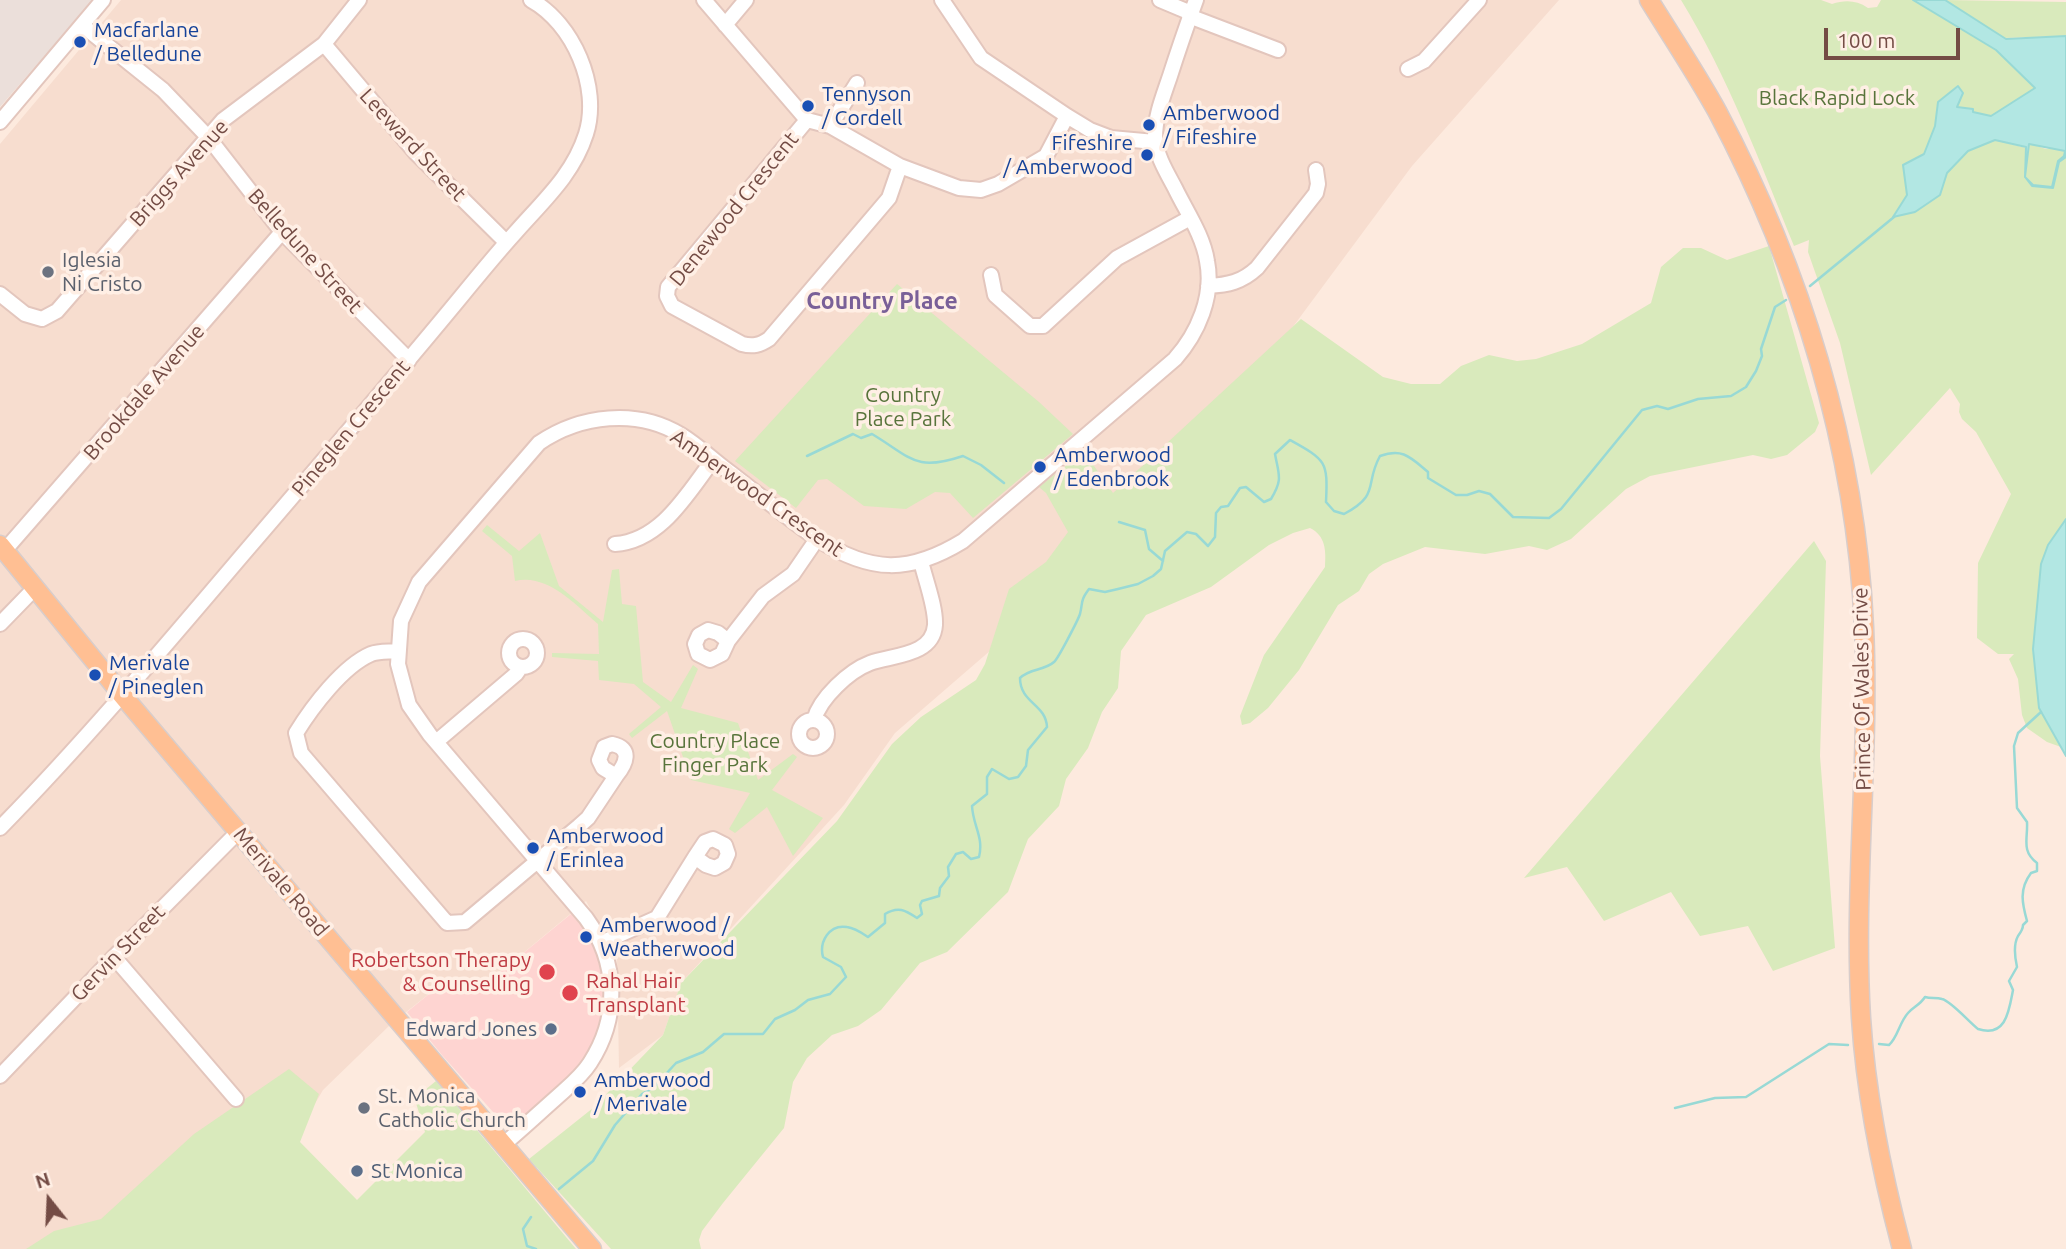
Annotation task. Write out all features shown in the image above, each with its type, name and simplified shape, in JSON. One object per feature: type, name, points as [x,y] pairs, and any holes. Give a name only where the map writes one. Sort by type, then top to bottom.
[{"type":"main road","name":"Prince Of Wales Drive","points":[[1649,0],[1712,103],[1756,189],[1788,268],[1838,432],[1853,517],[1865,645],[1859,962],[1861,1020],[1868,1088],[1880,1156],[1902,1249]]},
{"type":"main road","name":"Merivale Road","points":[[2,548],[238,832],[592,1249]]},
{"type":"street","points":[[0,121],[103,0]]},
{"type":"street","name":"Briggs Avenue","points":[[0,294],[25,314],[42,319],[57,311],[223,120],[324,44],[359,0]]},
{"type":"street","name":"Pineglen Crescent","points":[[0,828],[123,695],[409,360],[506,242],[573,167],[587,132],[590,114],[587,77],[552,4],[531,0]]},
{"type":"street","points":[[704,0],[807,120],[830,126],[900,166],[959,187],[981,190],[998,184],[1046,156],[1067,116]]},
{"type":"street","points":[[726,25],[746,0]]},
{"type":"street","points":[[942,0],[981,58],[1090,130],[1132,142],[1155,142],[1156,120],[1192,10]]},
{"type":"street","points":[[1160,0],[1192,10],[1278,50]]},
{"type":"street","points":[[1408,69],[1424,61],[1479,0]]},
{"type":"street","name":"Belledune Street","points":[[82,25],[163,90],[208,137],[282,232],[409,360]]},
{"type":"street","name":"Leeward Street","points":[[324,44],[415,152],[506,242]]},
{"type":"street","points":[[830,126],[857,83]]},
{"type":"street","name":"Denewood Crescent","points":[[807,120],[668,287],[667,296],[672,306],[742,344],[750,346],[763,343],[889,198],[900,166]]},
{"type":"street","name":"Amberwood Crescent","points":[[504,1144],[590,1064],[608,1026],[612,984],[601,943],[586,918],[436,742],[409,705],[398,664],[398,651],[401,621],[419,582],[528,454],[557,430],[597,420],[619,418],[641,420],[680,434],[836,552],[876,565],[897,566],[939,555],[963,541],[1175,359],[1189,344],[1205,304],[1208,262],[1155,142]]},
{"type":"street","points":[[1208,286],[1225,285],[1246,278],[1257,268],[1316,193],[1316,170]]},
{"type":"street","points":[[991,275],[995,295],[1030,326],[1043,326],[1117,258],[1189,218]]},
{"type":"street","name":"Brookdale Avenue","points":[[2,548],[282,232]]},
{"type":"street","points":[[615,544],[638,540],[670,516],[713,460]]},
{"type":"street","points":[[728,641],[763,596],[793,574],[817,539]]},
{"type":"street","points":[[814,720],[824,702],[849,675],[868,664],[916,650],[926,645],[932,637],[935,619],[921,561]]},
{"type":"street","points":[[0,624],[35,588]]},
{"type":"street","points":[[398,651],[373,653],[349,666],[296,733],[301,753],[447,923],[465,922],[588,818],[616,776]]},
{"type":"street","points":[[436,742],[521,667]]},
{"type":"street","name":"Gervin Street","points":[[0,1076],[238,832]]},
{"type":"street","points":[[601,943],[657,918],[695,857]]},
{"type":"street","points":[[114,957],[236,1099]]},
{"type":"shaded area","points":[[0,0],[93,0],[0,107]]},
{"type":"shaded area","points":[[121,0],[1559,0],[1412,166],[1292,328],[991,650],[895,733],[844,805],[681,983],[663,1035],[619,1068],[617,958],[586,901],[493,978],[440,985],[390,1025],[323,1090],[283,1158],[129,1249],[0,1249],[0,144]]},
{"type":"shaded area","points":[[571,914],[590,936],[600,960],[607,987],[602,1023],[588,1051],[570,1076],[517,1121],[502,1122],[407,1012],[440,985],[493,978]]},
{"type":"green space","name":"Black Rapid Lock","points":[[1681,0],[1821,0],[1832,4],[1846,1],[1868,8],[1877,7],[1881,0],[1913,0],[1939,14],[1948,2],[1945,0],[2066,2],[2066,36],[2003,38],[1993,48],[2036,88],[1991,116],[1972,112],[1973,109],[1956,107],[1963,93],[1936,112],[1968,151],[1995,140],[2026,148],[2031,144],[2065,151],[2066,519],[2048,545],[2039,708],[2061,747],[2047,742],[2027,728],[2022,715],[2018,679],[2009,659],[2014,654],[1998,654],[1977,638],[1978,563],[2011,494],[1976,432],[1962,419],[1960,404],[1950,388],[1871,475],[1840,343],[1808,252],[1809,240],[1794,246],[1714,59]]},
{"type":"green space","points":[[1769,246],[1819,423],[1815,432],[1787,455],[1771,459],[1753,455],[1650,476],[1626,489],[1571,539],[1547,550],[1529,546],[1485,554],[1425,547],[1383,564],[1369,574],[1359,591],[1338,605],[1299,670],[1268,708],[1250,723],[1242,725],[1240,716],[1264,655],[1325,567],[1322,540],[1310,528],[1269,545],[1211,587],[1146,615],[1121,651],[1118,688],[1102,712],[1088,748],[1066,779],[1059,806],[1028,839],[1008,892],[947,952],[920,963],[881,1010],[858,1026],[832,1035],[807,1058],[793,1082],[784,1128],[702,1231],[699,1240],[701,1249],[611,1249],[529,1159],[593,1108],[663,1035],[681,983],[837,821],[892,744],[921,717],[976,680],[985,664],[1009,589],[1046,562],[1068,532],[1046,493],[1039,487],[1073,460],[1092,463],[1113,493],[1301,319],[1383,377],[1411,384],[1440,384],[1461,366],[1489,355],[1517,361],[1536,359],[1582,344],[1651,303],[1661,267],[1683,248],[1701,248],[1727,260]]},
{"type":"green space","name":"Country Place Park","points":[[897,284],[1039,402],[1073,434],[973,518],[950,493],[935,492],[906,509],[864,506],[827,479],[818,480],[796,508],[735,461]]},
{"type":"green space","name":"Country Place Finger Park","points":[[487,525],[519,551],[540,533],[559,586],[603,622],[612,570],[619,569],[622,604],[636,606],[643,682],[671,702],[693,665],[698,669],[681,708],[738,723],[758,780],[793,754],[797,757],[772,790],[823,818],[793,856],[767,807],[735,833],[729,829],[750,793],[691,780],[667,711],[632,738],[629,734],[661,707],[634,684],[599,680],[598,661],[552,657],[552,653],[599,654],[598,624],[550,586],[527,580],[515,581],[512,556],[482,531]]},
{"type":"green space","points":[[1814,541],[1826,561],[1820,756],[1835,948],[1773,971],[1748,926],[1700,936],[1671,892],[1604,921],[1567,867],[1524,878]]},
{"type":"green space","points":[[289,1069],[319,1094],[300,1142],[357,1200],[425,1132],[416,1103],[420,1094],[436,1081],[576,1249],[26,1249],[54,1231],[101,1219],[194,1134]]},
{"type":"water","points":[[1913,0],[1945,0],[2006,39],[2066,36],[2066,157],[2059,162],[2053,188],[2032,186],[2025,177],[2026,147],[1995,140],[1968,151],[1947,173],[1940,195],[1915,212],[1893,217],[1907,195],[1903,165],[1924,154],[1935,126],[1938,102],[1958,86],[1963,93],[1957,107],[1973,109],[1973,112],[1991,116],[2035,88],[1996,50]],"holes":[[[2029,144],[2065,151],[2058,161],[2052,187],[2033,185],[2025,177]]]},
{"type":"water","points":[[2066,519],[2066,756],[2039,708],[2033,649],[2041,564],[2048,545]]},
{"type":"waterway","points":[[1810,286],[1894,217]]},
{"type":"waterway","points":[[559,1189],[593,1161],[615,1125],[642,1094],[654,1087],[676,1063],[703,1052],[724,1034],[763,1034],[775,1019],[795,1010],[808,1000],[830,994],[846,977],[841,967],[823,957],[824,940],[830,931],[847,927],[868,937],[885,923],[885,914],[894,910],[901,910],[917,918],[922,914],[922,901],[939,896],[940,888],[949,876],[948,867],[956,854],[963,852],[971,859],[979,857],[980,843],[972,806],[987,794],[987,777],[992,769],[1009,779],[1018,777],[1026,766],[1028,750],[1047,727],[1042,713],[1024,693],[1020,678],[1050,665],[1056,659],[1080,614],[1083,599],[1089,589],[1105,592],[1138,584],[1153,576],[1161,569],[1165,551],[1187,532],[1196,534],[1208,546],[1215,537],[1216,513],[1221,507],[1228,506],[1240,488],[1246,487],[1264,502],[1271,499],[1279,477],[1275,454],[1290,440],[1311,452],[1322,463],[1326,478],[1326,502],[1334,511],[1344,514],[1363,501],[1380,456],[1395,453],[1411,458],[1428,472],[1428,478],[1456,495],[1479,491],[1490,494],[1513,517],[1549,518],[1561,509],[1642,410],[1657,406],[1668,409],[1698,399],[1731,396],[1746,387],[1762,356],[1761,349],[1775,307],[1786,300]]},
{"type":"waterway","points":[[807,456],[853,434],[861,438],[872,434],[915,460],[934,463],[963,456],[981,465],[1004,483]]},
{"type":"waterway","points":[[1119,522],[1145,530],[1149,549],[1163,561]]},
{"type":"waterway","points":[[1879,1044],[1889,1045],[1905,1017],[1925,997],[1946,1001],[1978,1029],[1987,1031],[2000,1026],[2008,1014],[2013,990],[2009,981],[2017,967],[2015,943],[2027,921],[2023,890],[2031,873],[2037,871],[2037,863],[2027,849],[2027,822],[2017,808],[2014,746],[2018,733],[2041,712]]},
{"type":"waterway","points":[[1675,1108],[1715,1098],[1746,1097],[1829,1044],[1848,1045]]},
{"type":"waterway","points":[[531,1217],[523,1229],[527,1246],[536,1249]]},
{"type":"place","name":"Macfarlane / Belledune","points":[[80,42]]},
{"type":"place","name":"Tennyson / Cordell","points":[[808,106]]},
{"type":"place","name":"Amberwood / Fifeshire","points":[[1149,125]]},
{"type":"place","name":"Fifeshire / Amberwood","points":[[1147,155]]},
{"type":"place","name":"Iglesia Ni Cristo","points":[[48,272]]},
{"type":"place","name":"Amberwood / Edenbrook","points":[[1040,467]]},
{"type":"place","name":"Merivale / Pineglen","points":[[95,675]]},
{"type":"place","name":"Amberwood / Erinlea","points":[[533,848]]},
{"type":"place","name":"Amberwood / Weatherwood","points":[[586,937]]},
{"type":"place","name":"Robertson Therapy & Counselling","points":[[547,972]]},
{"type":"place","name":"Rahal Hair Transplant","points":[[570,993]]},
{"type":"place","name":"Edward Jones","points":[[551,1029]]},
{"type":"place","name":"Amberwood / Merivale","points":[[580,1092]]},
{"type":"place","name":"St. Monica Catholic Church","points":[[364,1108]]},
{"type":"place","name":"St Monica","points":[[357,1171]]},
{"type":"district","name":"Country Place","points":[[882,301]]}]
